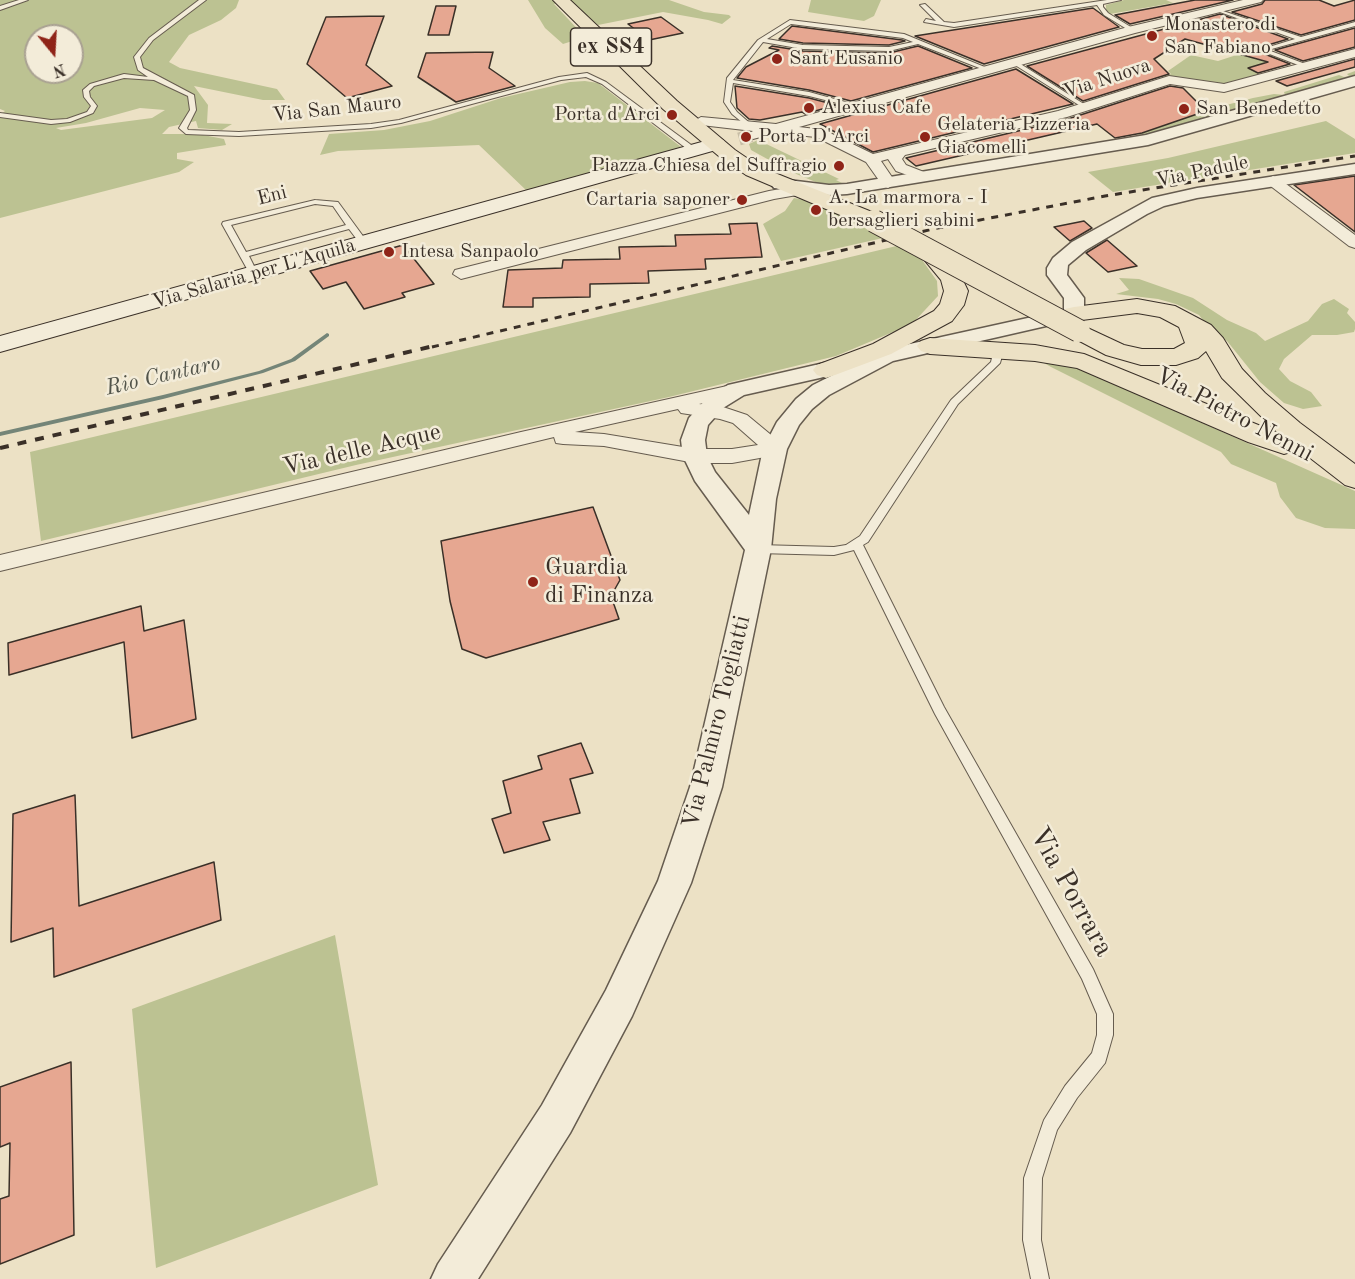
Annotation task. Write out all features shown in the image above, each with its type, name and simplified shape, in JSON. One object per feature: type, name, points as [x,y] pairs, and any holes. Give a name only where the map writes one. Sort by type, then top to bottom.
[{"type":"main road","name":"ex SS4","points":[[561,0],[670,105],[734,137]]},
{"type":"main road","name":"ex SS4","points":[[661,94],[701,121],[734,137]]},
{"type":"main road","name":"Via Salaria per L'Aquila","points":[[0,344],[249,265],[357,234],[690,152],[734,137]]},
{"type":"main road","points":[[734,137],[740,163]]},
{"type":"main road","points":[[734,137],[791,186],[846,196],[874,221]]},
{"type":"main road","points":[[690,152],[713,155],[740,163],[874,221],[928,251],[1076,322],[1115,350],[1141,357],[1160,358],[1189,354],[1197,346],[1198,340],[1189,322]]},
{"type":"main road","points":[[826,370],[882,349],[943,316],[952,305],[956,291],[952,279],[928,251]]},
{"type":"main road","points":[[1076,322],[1137,306],[1166,311],[1189,322],[1202,330],[1214,343],[1231,373],[1256,399],[1290,429],[1355,478]]},
{"type":"main road","points":[[930,346],[999,349],[1053,355],[1084,362],[1284,445]]},
{"type":"main road","name":"Via Pietro Nenni","points":[[1115,350],[1284,445],[1355,478]]},
{"type":"street","points":[[701,121],[734,137],[782,128],[816,126],[858,106],[1017,64],[1132,30],[1257,0]]},
{"type":"street","name":"Via Nuova","points":[[871,159],[1062,114],[1169,80],[1224,88],[1355,53]]},
{"type":"street","points":[[846,196],[888,183],[1148,140],[1355,81]]},
{"type":"street","points":[[816,126],[871,159],[884,174],[888,183]]},
{"type":"street","points":[[899,153],[894,158],[901,168],[921,178]]},
{"type":"street","name":"Via Padule","points":[[1076,322],[1074,298],[1057,275],[1057,268],[1060,262],[1079,246],[1120,221],[1158,202],[1355,169]]},
{"type":"street","points":[[874,221],[867,207],[869,199],[921,178]]},
{"type":"street","points":[[1273,181],[1355,243]]},
{"type":"street","points":[[759,199],[770,187],[791,186]]},
{"type":"street","points":[[461,274],[759,199],[791,186]]},
{"type":"street","name":"Via Palmiro Togliatti","points":[[453,1279],[556,1119],[619,1003],[674,883],[706,788],[758,549],[763,499],[775,449],[789,422],[804,404],[844,376],[886,356],[930,346],[1076,322]]},
{"type":"street","points":[[758,549],[704,475],[695,456],[693,440],[697,423],[707,411],[736,390],[886,356]]},
{"type":"street","name":"Via delle Acque","points":[[0,563],[521,438],[736,390]]},
{"type":"street","points":[[652,409],[707,411],[740,419],[775,449]]},
{"type":"street","points":[[521,438],[604,440],[695,456],[732,456],[775,449]]},
{"type":"lane","points":[[0,8],[25,0]]},
{"type":"lane","points":[[0,115],[51,122],[81,118],[90,113],[94,106],[87,97],[86,90],[92,85],[140,69],[137,57],[151,39],[203,0]]},
{"type":"lane","points":[[926,21],[954,25],[1118,0]]},
{"type":"lane","points":[[923,4],[943,24]]},
{"type":"lane","points":[[1100,4],[1106,14],[1132,30]]},
{"type":"lane","points":[[1220,10],[1298,38]]},
{"type":"lane","points":[[734,137],[734,113],[727,102],[730,78],[763,39],[790,22],[904,36],[916,43],[989,70]]},
{"type":"lane","points":[[1306,66],[1262,50],[1298,38],[1355,24]]},
{"type":"lane","points":[[763,39],[803,47],[889,49],[916,43]]},
{"type":"lane","points":[[1017,64],[1084,106]]},
{"type":"lane","name":"Via San Mauro","points":[[140,69],[191,95],[193,110],[183,128],[186,132],[239,134],[352,129],[399,122],[561,78],[587,75],[604,83],[690,152]]},
{"type":"lane","points":[[124,76],[158,80]]},
{"type":"lane","points":[[730,81],[809,94],[858,106]]},
{"type":"lane","name":"Eni","points":[[249,265],[226,224],[315,202],[335,204],[357,234]]},
{"type":"lane","points":[[758,549],[834,551],[849,548],[864,539],[954,402],[995,363],[999,349]]},
{"type":"lane","name":"Via Porrara","points":[[856,543],[939,710],[1088,974],[1106,1014],[1105,1035],[1099,1057],[1071,1092],[1050,1126],[1033,1178],[1032,1240],[1040,1279]]},
{"type":"green space","points":[[0,0],[239,0],[236,8],[221,20],[189,35],[169,62],[180,68],[277,89],[285,100],[263,100],[194,86],[208,105],[207,123],[232,124],[222,130],[198,128],[196,121],[169,127],[162,134],[198,134],[224,139],[226,145],[177,153],[177,159],[194,162],[179,172],[0,218],[0,115],[5,111],[0,109]],"holes":[[[140,108],[165,110],[152,118],[61,130],[56,128],[86,123]]]},
{"type":"green space","points":[[528,0],[569,0],[554,4],[585,37],[563,44],[545,28]]},
{"type":"green space","points":[[569,0],[669,0],[704,12],[731,17],[722,24],[663,12],[598,25]]},
{"type":"green space","points":[[811,0],[881,0],[874,16],[864,21],[808,12]]},
{"type":"green space","points":[[1124,0],[1166,0],[1173,3],[1110,14],[1106,10],[1106,5]]},
{"type":"green space","points":[[1255,49],[1281,59],[1249,68],[1264,75],[1224,88],[1160,77],[1171,74],[1168,71],[1191,55],[1218,61]]},
{"type":"green space","points":[[1355,71],[1355,76],[1140,138],[1137,135],[1211,109],[1274,94],[1285,95],[1284,92],[1339,75],[1349,76],[1347,74]]},
{"type":"green space","points":[[570,82],[598,83],[685,150],[528,192],[479,145],[338,151],[320,155],[329,134],[384,130],[430,121],[501,98]]},
{"type":"green space","points":[[1326,121],[1355,139],[1355,153],[1113,192],[1088,172],[1168,158]]},
{"type":"green space","points":[[758,140],[839,179],[836,180],[844,184],[823,185],[789,171],[751,150],[749,144]]},
{"type":"green space","points":[[794,198],[826,204],[883,238],[781,261],[763,224],[785,211]]},
{"type":"green space","points":[[905,244],[920,257],[937,281],[938,296],[912,324],[836,356],[669,397],[356,465],[41,541],[30,452]]},
{"type":"green space","points":[[1119,278],[1139,279],[1193,298],[1227,320],[1256,333],[1265,341],[1308,321],[1322,304],[1334,299],[1349,309],[1347,313],[1355,322],[1355,329],[1354,332],[1337,335],[1312,335],[1284,359],[1279,369],[1290,381],[1311,392],[1322,406],[1303,409],[1284,403],[1260,382],[1227,341],[1214,334],[1199,315],[1176,304],[1158,299],[1116,294],[1129,290]]},
{"type":"green space","points":[[1048,359],[1079,368],[1355,491],[1355,529],[1325,528],[1296,518],[1280,497],[1276,483],[1231,464],[1221,452],[1044,363]]},
{"type":"green space","points":[[335,935],[378,1185],[156,1268],[132,1009]]},
{"type":"building","points":[[1195,0],[1233,0],[1130,24],[1115,15]]},
{"type":"building","points":[[1265,0],[1319,0],[1334,6],[1355,0],[1355,20],[1301,35],[1232,12],[1262,4]]},
{"type":"building","points":[[436,6],[456,6],[449,35],[428,35]]},
{"type":"building","points":[[1093,8],[1119,27],[984,64],[915,36]]},
{"type":"building","points":[[1220,14],[1288,39],[1258,48],[1257,51],[1290,64],[1258,73],[1248,68],[1268,62],[1185,39],[1154,59],[1169,74],[1083,101],[1027,66]]},
{"type":"building","points":[[384,16],[366,65],[392,86],[347,98],[307,64],[326,17]]},
{"type":"building","points":[[661,17],[683,33],[649,40],[628,24]]},
{"type":"building","points":[[792,26],[905,41],[889,45],[803,43],[779,39]]},
{"type":"building","points":[[1355,28],[1355,47],[1303,61],[1275,50]]},
{"type":"building","points":[[772,46],[803,51],[889,53],[918,46],[972,68],[851,101],[809,90],[737,78],[746,67],[779,50],[769,48]]},
{"type":"building","points":[[493,52],[489,68],[515,86],[456,102],[418,77],[426,53]]},
{"type":"building","points":[[1355,59],[1355,67],[1287,86],[1276,81]]},
{"type":"building","points":[[1016,69],[1073,104],[873,152],[820,124]]},
{"type":"building","points":[[735,86],[809,98],[836,105],[805,114],[802,112],[760,120],[749,119],[737,108]]},
{"type":"building","points":[[1170,86],[1183,88],[1206,111],[1142,133],[1115,138],[1097,124],[916,166],[906,158],[1068,119]]},
{"type":"building","points":[[1355,176],[1355,232],[1294,185]]},
{"type":"building","points":[[1084,221],[1092,228],[1070,241],[1054,227]]},
{"type":"building","points":[[757,223],[762,257],[705,259],[706,269],[648,271],[649,283],[590,284],[590,297],[533,298],[533,307],[503,307],[508,270],[562,268],[563,260],[620,259],[619,247],[676,246],[675,235],[731,234],[729,224]]},
{"type":"building","points":[[1107,240],[1137,266],[1108,272],[1086,253]]},
{"type":"building","points":[[403,245],[434,284],[402,293],[405,297],[364,309],[346,282],[323,289],[310,271]]},
{"type":"building","name":"Guardia di Finanza","points":[[593,507],[620,580],[611,596],[619,619],[486,658],[462,649],[450,601],[441,541]]},
{"type":"building","points":[[141,606],[144,631],[184,620],[196,719],[132,738],[124,642],[9,675],[8,643]]},
{"type":"building","points":[[581,743],[593,773],[570,779],[580,813],[543,822],[550,840],[504,853],[492,819],[511,813],[503,781],[542,769],[538,756]]},
{"type":"building","points":[[75,795],[79,906],[214,862],[221,920],[54,977],[53,928],[11,942],[13,814]]},
{"type":"building","points":[[71,1062],[74,1235],[0,1264],[0,1199],[9,1196],[10,1143],[0,1147],[0,1087]]},
{"type":"waterway","name":"Rio Cantaro","points":[[0,434],[261,372],[293,360],[327,335]]},
{"type":"tunnel","points":[[739,139],[753,135]]},
{"type":"railway","points":[[432,347],[933,229],[1105,196],[1355,156]]},
{"type":"railway","points":[[0,448],[438,345]]},
{"type":"place","name":"Monastero di San Fabiano","points":[[1152,36]]},
{"type":"place","name":"Sant'Eusanio","points":[[777,59]]},
{"type":"place","name":"Alexius Cafe","points":[[809,108]]},
{"type":"place","name":"San Benedetto","points":[[1184,109]]},
{"type":"place","name":"Porta d'Arci","points":[[672,115]]},
{"type":"place","name":"Porta D'Arci","points":[[746,137]]},
{"type":"place","name":"Gelateria Pizzeria Giacomelli","points":[[925,137]]},
{"type":"place","name":"Piazza Chiesa del Suffragio","points":[[839,166]]},
{"type":"place","name":"Cartaria saponer","points":[[742,200]]},
{"type":"place","name":"A. La marmora - I bersaglieri sabini","points":[[816,210]]},
{"type":"place","name":"Intesa Sanpaolo","points":[[389,252]]},
{"type":"place","name":"Guardia di Finanza","points":[[533,582]]}]
